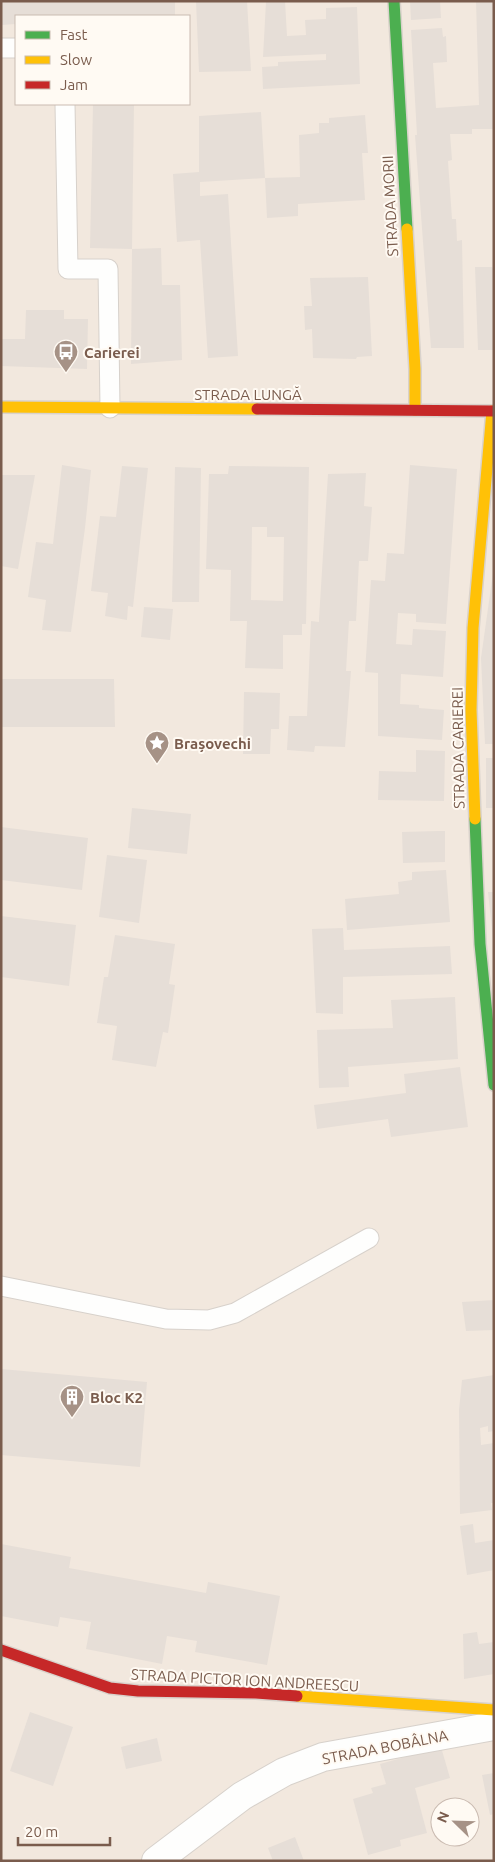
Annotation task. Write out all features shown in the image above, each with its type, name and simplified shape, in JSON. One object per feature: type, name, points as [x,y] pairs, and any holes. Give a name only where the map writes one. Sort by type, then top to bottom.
[{"type":"street","name":"STRADA MORII","points":[[394,1],[415,369],[415,410]]},
{"type":"street","name":"STRADA LUNGĂ","points":[[1,407],[493,411]]},
{"type":"street","name":"STRADA CARIEREI","points":[[493,411],[473,628],[471,710],[484,834],[480,944],[494,1085]]},
{"type":"street","name":"STRADA PICTOR ION ANDREESCU","points":[[1,1650],[110,1688],[138,1691],[256,1694],[494,1710]]},
{"type":"street","name":"STRADA BOBÂLNA","points":[[156,1861],[242,1796],[284,1772],[323,1757],[494,1726]]},
{"type":"lane","points":[[1,48],[15,48]]},
{"type":"lane","points":[[65,105],[68,269],[108,269],[110,408]]},
{"type":"lane","points":[[1,1286],[166,1319],[209,1320],[235,1313],[369,1238]]},
{"type":"shaded area","points":[[1,1],[494,1],[494,1861],[1,1861]]},
{"type":"building","points":[[1,1],[175,1],[175,15],[15,15],[15,24],[1,25]]},
{"type":"building","points":[[196,1],[247,1],[251,71],[199,72]]},
{"type":"building","points":[[285,1],[287,36],[306,35],[305,20],[326,19],[326,8],[357,7],[360,84],[263,89],[262,67],[278,66],[278,62],[326,60],[326,54],[263,57],[266,2]]},
{"type":"building","points":[[410,1],[440,1],[441,18],[411,20]]},
{"type":"building","points":[[476,1],[494,1],[494,129],[472,129],[472,134],[450,134],[452,160],[448,161],[452,219],[456,219],[457,241],[462,240],[464,348],[431,348],[415,135],[417,135],[411,30],[442,28],[443,37],[446,36],[447,62],[433,63],[436,108],[479,105]]},
{"type":"building","points":[[93,105],[134,105],[132,249],[90,248]]},
{"type":"building","points":[[261,112],[265,178],[200,182],[200,196],[228,194],[238,356],[208,358],[200,240],[177,242],[173,174],[199,172],[199,116]]},
{"type":"building","points":[[365,115],[368,153],[362,153],[365,200],[298,204],[298,216],[267,218],[265,178],[300,177],[299,135],[319,133],[319,123],[329,123],[329,118]]},
{"type":"building","points":[[161,248],[162,285],[180,285],[182,360],[131,364],[132,249]]},
{"type":"building","points":[[475,267],[492,267],[494,269],[494,350],[478,350]]},
{"type":"building","points":[[368,277],[372,356],[357,357],[356,359],[313,358],[312,329],[305,330],[304,306],[312,306],[310,278]]},
{"type":"building","points":[[26,310],[64,310],[64,319],[88,319],[87,369],[1,366],[1,339],[25,339]]},
{"type":"building","points":[[62,465],[91,470],[71,632],[42,630],[46,600],[28,597],[36,542],[53,544]]},
{"type":"building","points":[[410,465],[457,469],[446,624],[416,622],[416,614],[398,613],[396,644],[412,645],[413,629],[446,631],[443,677],[401,674],[400,704],[419,705],[419,708],[444,710],[442,740],[378,736],[378,673],[365,672],[371,580],[385,581],[387,553],[404,554]]},
{"type":"building","points":[[122,466],[148,468],[133,607],[128,606],[127,620],[105,616],[108,593],[91,591],[100,516],[116,517]]},
{"type":"building","points":[[229,466],[309,467],[306,624],[302,624],[302,635],[283,635],[283,669],[245,668],[247,621],[230,621],[231,570],[206,569],[209,474],[228,474]],"holes":[[[252,527],[267,527],[267,537],[284,537],[283,601],[251,600]]]},
{"type":"building","points":[[175,467],[201,468],[199,602],[172,602]]},
{"type":"building","points":[[366,473],[364,506],[372,507],[368,561],[359,561],[356,621],[349,621],[346,671],[351,671],[345,747],[315,746],[314,752],[287,750],[289,716],[307,716],[311,621],[319,622],[328,474]]},
{"type":"building","points":[[2,475],[35,475],[18,569],[1,566]]},
{"type":"building","points":[[493,573],[494,744],[485,744],[481,658]]},
{"type":"building","points":[[144,607],[173,609],[170,640],[141,637]]},
{"type":"building","points":[[1,679],[114,679],[115,727],[1,727]]},
{"type":"building","points":[[244,692],[280,693],[279,729],[271,729],[270,754],[243,754]]},
{"type":"building","points":[[416,750],[445,751],[444,801],[378,800],[379,771],[416,772]]},
{"type":"building","points":[[486,758],[494,758],[494,808],[486,808]]},
{"type":"building","points":[[132,808],[191,814],[187,854],[128,848]]},
{"type":"building","points":[[1,827],[88,838],[82,890],[1,880]]},
{"type":"building","points":[[445,831],[445,862],[403,863],[402,832]]},
{"type":"building","points":[[107,855],[147,860],[139,923],[99,917]]},
{"type":"building","points":[[446,870],[450,922],[347,930],[345,899],[399,894],[398,882],[412,880],[412,872]]},
{"type":"building","points":[[488,892],[494,892],[494,949]]},
{"type":"building","points":[[1,916],[76,925],[69,986],[1,977]]},
{"type":"building","points":[[343,928],[344,950],[450,946],[452,974],[343,977],[343,1014],[316,1013],[312,929]]},
{"type":"building","points":[[115,935],[175,944],[169,984],[175,985],[168,1033],[163,1032],[156,1067],[112,1060],[117,1026],[97,1023],[104,977],[108,977]]},
{"type":"building","points":[[455,997],[458,1059],[348,1067],[349,1087],[319,1088],[317,1030],[393,1028],[391,1000]]},
{"type":"building","points":[[460,1067],[468,1127],[391,1137],[388,1119],[317,1129],[314,1105],[406,1093],[404,1074]]},
{"type":"building","points":[[494,1300],[494,1330],[466,1331],[462,1302]]},
{"type":"building","name":"Bloc K2","points":[[1,1369],[147,1382],[140,1467],[1,1455]]},
{"type":"building","points":[[494,1375],[494,1431],[488,1432],[488,1426],[480,1428],[481,1445],[494,1443],[494,1503],[491,1503],[492,1510],[460,1514],[459,1410],[462,1380]]},
{"type":"building","points":[[473,1524],[475,1543],[494,1540],[494,1570],[467,1575],[460,1526]]},
{"type":"building","points":[[1,1544],[71,1557],[69,1568],[206,1593],[208,1582],[280,1596],[267,1665],[195,1652],[197,1641],[167,1636],[162,1664],[86,1649],[91,1622],[60,1617],[58,1627],[1,1616]]},
{"type":"building","points":[[477,1632],[479,1644],[494,1642],[494,1674],[464,1679],[463,1634]]},
{"type":"building","points":[[30,1712],[73,1727],[53,1786],[10,1771]]},
{"type":"building","points":[[157,1738],[162,1761],[126,1769],[121,1747]]},
{"type":"building","points":[[441,1747],[450,1778],[415,1788],[427,1833],[400,1840],[401,1846],[368,1855],[353,1799],[373,1793],[371,1788],[386,1784],[380,1764]]},
{"type":"building","points":[[494,1773],[494,1814],[490,1815],[482,1775]]},
{"type":"building","points":[[295,1837],[304,1861],[273,1861],[268,1848]]},
{"type":"traffic: fast","points":[[394,1],[407,229]]},
{"type":"traffic: fast","points":[[475,819],[480,944],[494,1085]]},
{"type":"traffic: slow","points":[[407,229],[415,369],[415,410]]},
{"type":"traffic: slow","points":[[1,407],[257,409]]},
{"type":"traffic: slow","points":[[475,819],[471,710],[473,628],[492,411]]},
{"type":"traffic: slow","points":[[297,1696],[494,1710]]},
{"type":"traffic: jam","points":[[257,409],[494,411]]},
{"type":"traffic: jam","points":[[1,1650],[110,1688],[138,1691],[256,1693],[297,1696]]},
{"type":"place","name":"Carierei","points":[[66,373]]},
{"type":"place","name":"Brașovechi","points":[[157,764]]},
{"type":"place","name":"Bloc K2","points":[[72,1418]]}]
